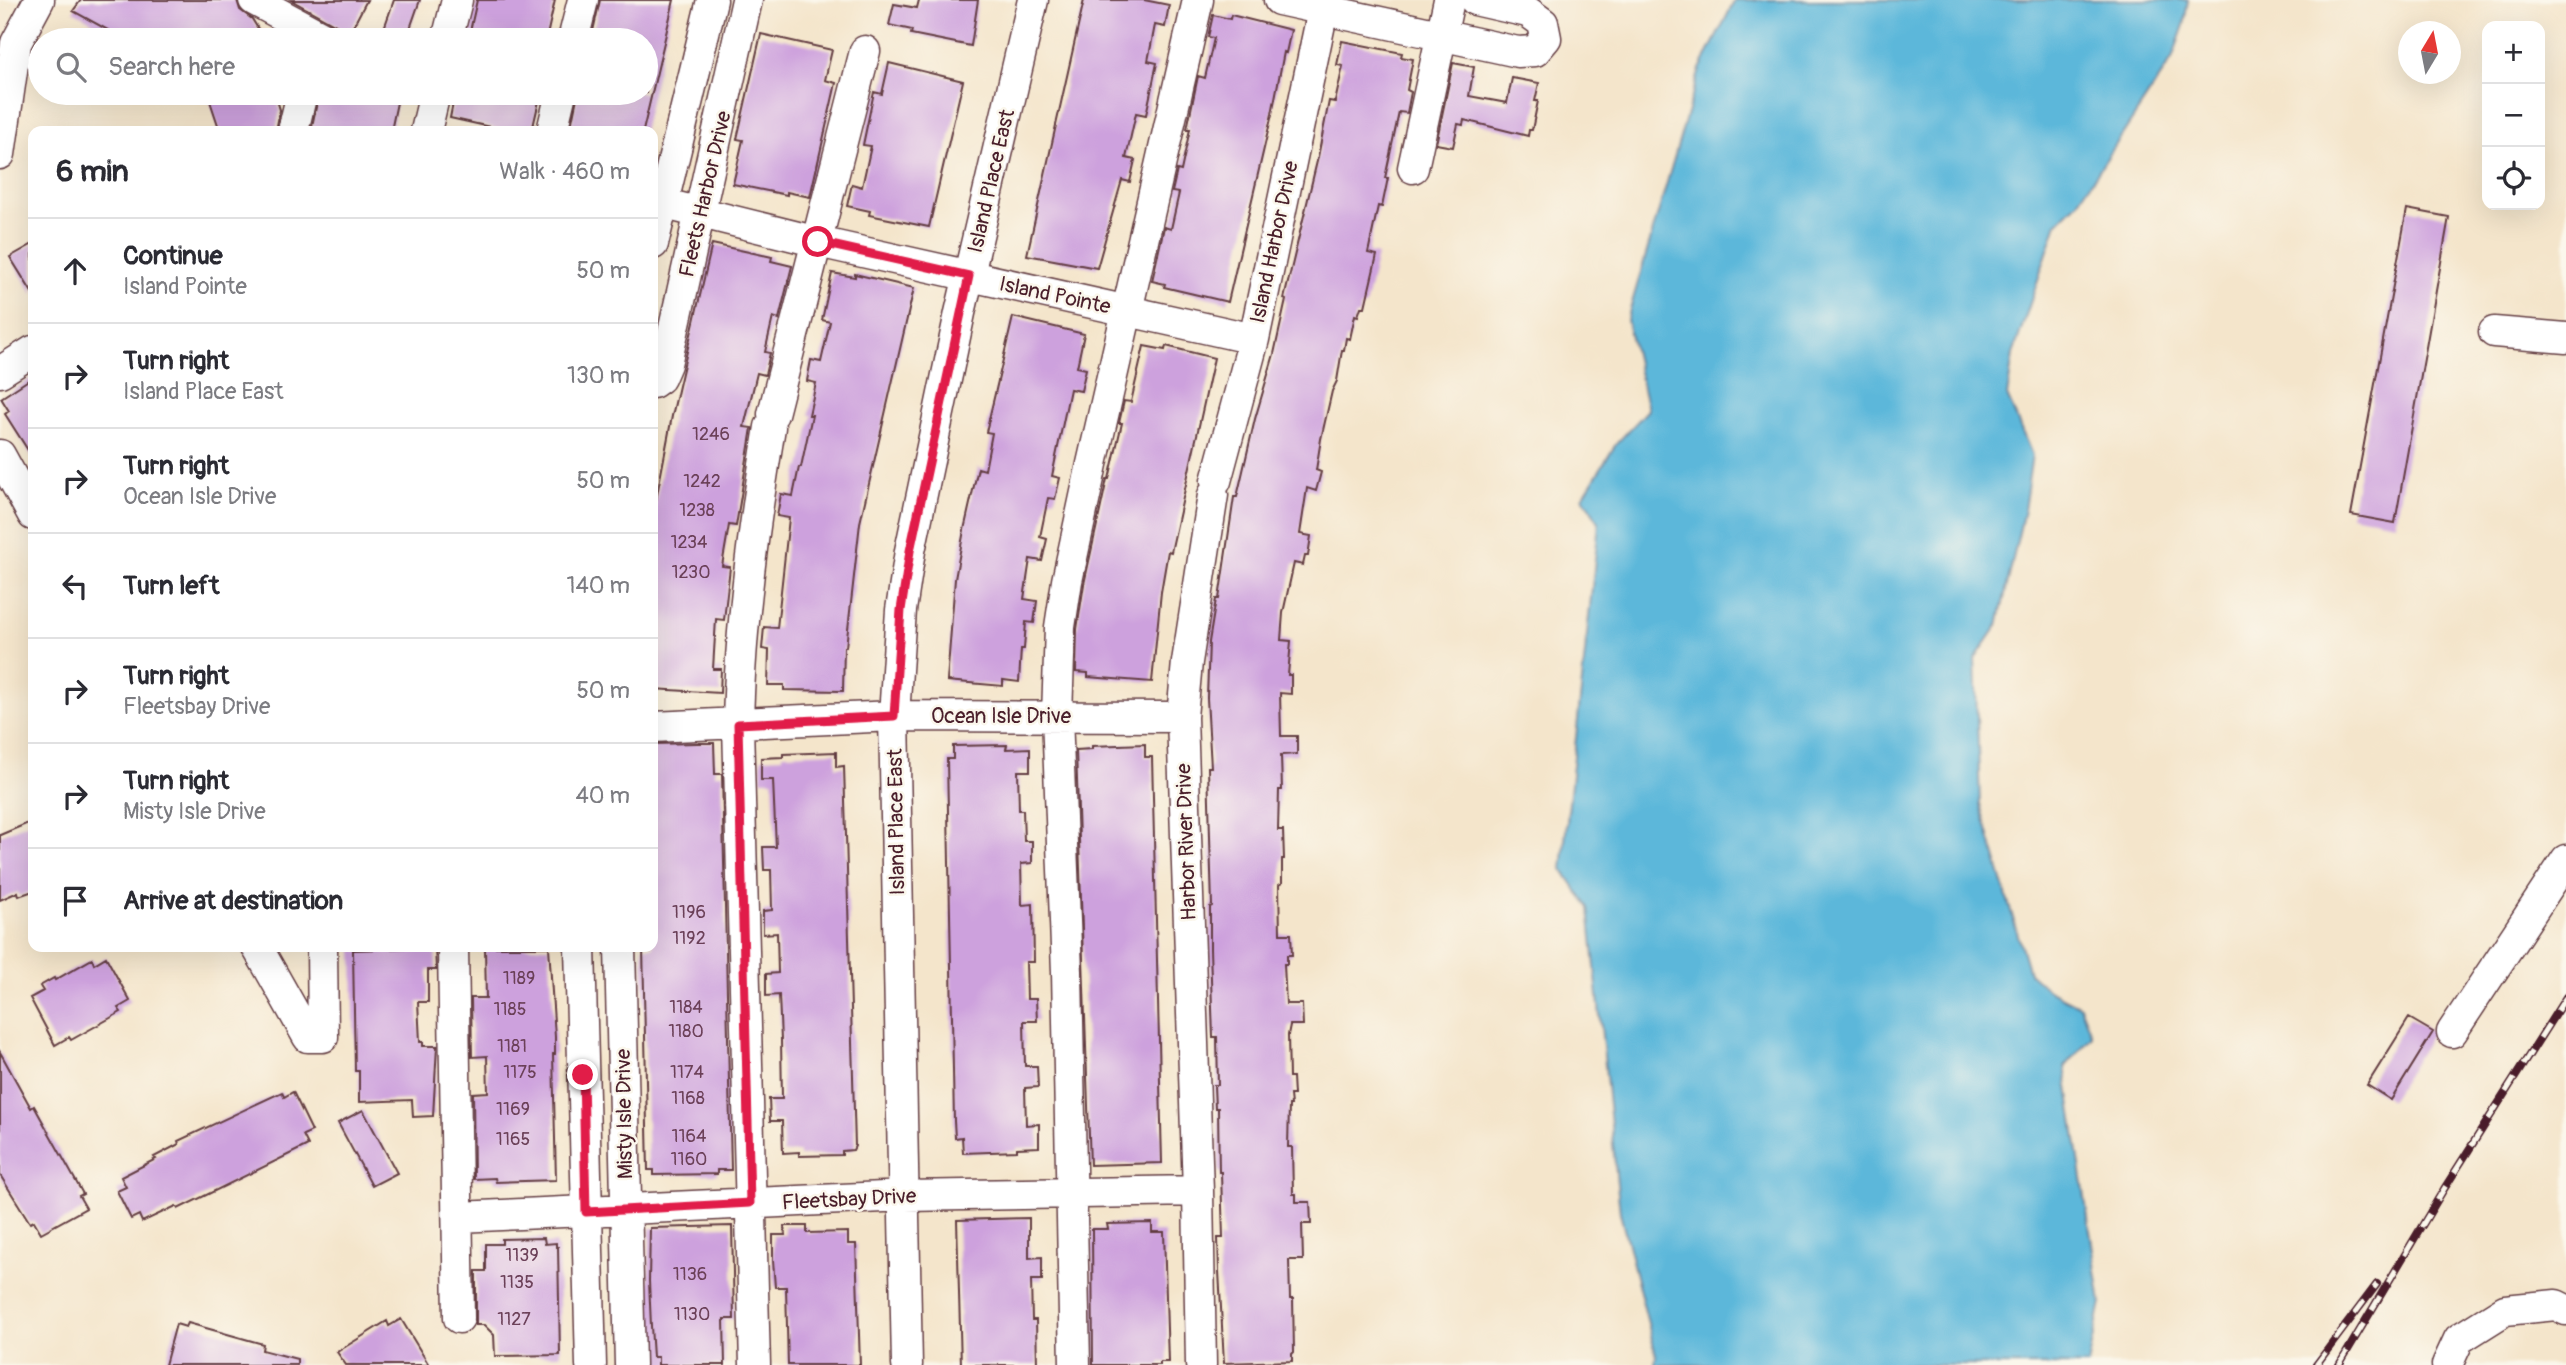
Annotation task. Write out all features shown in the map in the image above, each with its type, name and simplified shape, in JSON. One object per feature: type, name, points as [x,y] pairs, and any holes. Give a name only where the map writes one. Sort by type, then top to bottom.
[{"type":"street","points":[[0,154],[16,43],[39,0]]},
{"type":"street","points":[[254,0],[302,28]]},
{"type":"street","points":[[450,28],[457,0]]},
{"type":"street","points":[[576,28],[583,0]]},
{"type":"street","name":"Fleets Harbor Drive","points":[[658,198],[712,0]]},
{"type":"street","name":"Fleets Harbor Drive","points":[[658,379],[666,364],[747,0]]},
{"type":"street","name":"Island Place East","points":[[907,1365],[894,716],[901,610],[910,551],[969,276],[1033,0]]},
{"type":"street","points":[[1075,1365],[1068,972],[1058,716],[1063,602],[1198,0]]},
{"type":"street","points":[[1279,0],[1324,5],[1518,52],[1535,51],[1546,37],[1543,23],[1528,12],[1475,0]]},
{"type":"street","points":[[1413,168],[1449,0]]},
{"type":"street","name":"Island Harbor Drive","points":[[1214,488],[1254,339],[1324,5]]},
{"type":"street","points":[[755,1365],[738,724],[739,665],[753,534],[772,421],[865,51]]},
{"type":"street","points":[[294,126],[299,105]]},
{"type":"street","points":[[427,126],[432,105]]},
{"type":"street","points":[[553,126],[558,105]]},
{"type":"street","name":"Island Pointe","points":[[658,202],[818,242],[1254,339]]},
{"type":"street","points":[[2494,332],[2566,338]]},
{"type":"street","points":[[0,372],[28,354]]},
{"type":"street","points":[[0,455],[28,499]]},
{"type":"street","name":"Harbor River Drive","points":[[1201,1365],[1198,1191],[1182,717],[1187,662],[1214,488]]},
{"type":"street","name":"Ocean Isle Drive","points":[[658,727],[894,716],[1182,717]]},
{"type":"street","points":[[2452,1032],[2566,860]]},
{"type":"street","points":[[260,952],[308,1037],[323,1037],[322,952]]},
{"type":"street","points":[[453,952],[459,1318]]},
{"type":"street","name":"Misty Isle Drive","points":[[580,952],[591,1365]]},
{"type":"street","name":"Misty Isle Drive","points":[[620,952],[630,1365]]},
{"type":"street","name":"Fleetsbay Drive","points":[[459,1217],[905,1196],[1198,1191]]},
{"type":"street","points":[[2447,1365],[2459,1339],[2505,1310],[2556,1305],[2566,1310]]},
{"type":"water","points":[[1735,0],[2188,0],[2184,25],[2172,59],[2078,202],[2057,223],[2013,354],[2007,396],[2032,455],[2024,510],[1998,625],[1975,659],[1980,805],[2029,973],[2048,990],[2080,1006],[2092,1036],[2065,1067],[2101,1303],[2088,1365],[1655,1365],[1656,1355],[1620,1213],[1589,908],[1562,869],[1599,522],[1583,497],[1616,444],[1648,410],[1627,320],[1700,69]]},
{"type":"building","points":[[81,0],[237,0],[240,10],[252,19],[258,28],[104,28],[73,11]]},
{"type":"building","points":[[291,0],[367,0],[352,28],[340,28]]},
{"type":"building","points":[[394,0],[420,0],[410,28],[384,28]]},
{"type":"building","points":[[477,0],[555,0],[549,28],[471,28]]},
{"type":"building","points":[[600,0],[674,0],[658,68],[658,28],[594,28]]},
{"type":"building","points":[[919,0],[978,0],[971,46],[911,34],[912,30],[889,25],[894,4],[917,8]]},
{"type":"building","points":[[1084,0],[1144,0],[1169,5],[1165,27],[1155,25],[1148,61],[1157,63],[1146,115],[1136,113],[1126,158],[1135,160],[1130,182],[1122,180],[1097,268],[1027,255]]},
{"type":"building","points":[[1213,15],[1230,19],[1231,15],[1291,30],[1228,302],[1164,287],[1165,284],[1152,281],[1164,227],[1171,229],[1179,193],[1172,192],[1177,170],[1181,171],[1198,76],[1205,78],[1214,38],[1208,37]]},
{"type":"building","points":[[761,34],[832,50],[825,80],[836,83],[810,197],[733,184],[743,140],[737,139]]},
{"type":"building","points":[[1342,41],[1402,53],[1401,57],[1413,59],[1407,90],[1411,92],[1407,113],[1399,112],[1385,178],[1388,178],[1382,207],[1378,206],[1368,253],[1377,255],[1365,307],[1361,307],[1358,316],[1355,315],[1350,339],[1346,338],[1342,350],[1337,381],[1332,391],[1321,439],[1316,470],[1321,472],[1316,491],[1307,488],[1300,534],[1311,536],[1308,556],[1305,556],[1303,565],[1294,563],[1283,613],[1281,640],[1291,641],[1288,675],[1291,675],[1291,694],[1280,693],[1281,736],[1297,736],[1297,754],[1281,755],[1282,790],[1279,790],[1278,830],[1283,830],[1284,859],[1282,883],[1279,885],[1280,934],[1291,934],[1292,955],[1287,955],[1287,964],[1284,964],[1286,1004],[1302,1004],[1303,1025],[1290,1025],[1288,1035],[1289,1077],[1293,1077],[1294,1095],[1290,1095],[1288,1147],[1292,1147],[1293,1194],[1296,1194],[1296,1202],[1310,1202],[1311,1224],[1302,1224],[1303,1260],[1289,1260],[1290,1299],[1293,1299],[1292,1361],[1224,1363],[1218,1238],[1223,1238],[1221,1172],[1218,1108],[1215,1108],[1214,1085],[1218,1085],[1217,1037],[1213,1037],[1210,949],[1212,906],[1208,767],[1211,767],[1207,698],[1209,642],[1216,599],[1219,599],[1234,497],[1237,497],[1255,419],[1274,354],[1329,101],[1335,102],[1343,66],[1337,65]]},
{"type":"building","points":[[889,63],[963,81],[929,227],[869,215],[870,211],[847,206],[852,184],[862,187],[871,146],[863,145],[874,92],[882,94]]},
{"type":"building","points":[[1453,63],[1474,67],[1469,96],[1507,103],[1512,78],[1539,83],[1532,130],[1529,130],[1528,136],[1464,120],[1463,125],[1458,124],[1453,147],[1436,144]]},
{"type":"building","points":[[211,105],[279,105],[277,126],[218,126]]},
{"type":"building","points":[[316,105],[396,105],[392,126],[312,126]]},
{"type":"building","points":[[453,105],[538,105],[533,126],[486,126],[450,118]]},
{"type":"building","points":[[575,105],[649,105],[644,126],[571,126]]},
{"type":"building","points":[[2407,209],[2449,217],[2395,523],[2351,515]]},
{"type":"building","points":[[712,244],[772,257],[771,261],[792,266],[779,319],[773,317],[765,352],[770,353],[765,375],[757,373],[744,427],[752,428],[736,526],[729,525],[722,566],[730,567],[724,620],[716,619],[713,669],[721,669],[720,693],[658,689],[658,490],[672,416]]},
{"type":"building","points":[[28,247],[28,286],[10,257]]},
{"type":"building","points":[[832,273],[855,277],[855,274],[914,288],[860,523],[844,647],[843,691],[784,690],[784,685],[768,685],[769,650],[762,649],[764,627],[777,628],[789,518],[777,516],[781,494],[793,496],[801,467],[816,383],[807,381],[811,360],[821,362],[830,322],[822,320]]},
{"type":"building","points":[[1013,317],[1084,334],[1077,367],[1086,369],[1081,391],[1070,389],[1052,476],[1060,478],[1055,499],[1048,498],[1040,537],[1047,539],[1042,561],[1030,559],[1024,599],[1037,601],[1034,623],[1026,622],[1019,682],[1003,680],[1003,686],[947,681],[955,579],[978,468],[985,470],[992,433],[986,432]]},
{"type":"building","points":[[1144,346],[1165,350],[1166,346],[1214,358],[1171,552],[1168,551],[1152,682],[1088,677],[1088,673],[1076,672],[1077,629],[1084,584],[1122,423],[1119,423],[1124,401],[1131,402]]},
{"type":"building","points":[[28,380],[28,450],[5,414],[9,411],[1,398]]},
{"type":"building","points":[[714,743],[715,774],[722,774],[731,1170],[717,1170],[717,1174],[654,1175],[654,1170],[648,1170],[643,952],[658,952],[658,744]]},
{"type":"building","points":[[1145,744],[1145,757],[1152,757],[1162,1163],[1090,1165],[1076,750],[1092,749],[1092,746]]},
{"type":"building","points":[[1007,745],[1006,749],[1030,748],[1030,771],[1018,771],[1019,810],[1023,810],[1024,841],[1032,841],[1032,863],[1021,864],[1022,905],[1033,904],[1034,962],[1026,962],[1027,999],[1036,999],[1037,1021],[1024,1021],[1025,1066],[1037,1066],[1038,1087],[1025,1088],[1026,1125],[1039,1124],[1039,1147],[1017,1148],[1017,1151],[963,1153],[962,1137],[955,1138],[954,1121],[947,759],[953,759],[953,746]]},
{"type":"building","points":[[836,752],[836,767],[844,766],[855,1146],[853,1150],[842,1151],[842,1155],[799,1156],[799,1152],[783,1153],[782,1121],[770,1121],[769,1099],[782,1099],[781,1040],[779,995],[766,996],[766,974],[778,973],[777,933],[763,934],[763,911],[772,910],[771,870],[764,870],[763,847],[776,847],[773,780],[761,780],[761,758],[783,757],[783,754]]},
{"type":"building","points":[[28,823],[28,893],[19,896],[18,892],[0,900],[0,835]]},
{"type":"building","points":[[353,952],[435,952],[436,970],[428,970],[428,1002],[418,1002],[420,1042],[423,1042],[423,1046],[437,1046],[433,1116],[413,1117],[412,1100],[359,1102],[359,1071],[355,1071]]},
{"type":"building","points":[[485,952],[549,952],[555,1037],[553,1054],[556,1180],[496,1182],[495,1178],[474,1179],[473,1093],[488,1092],[487,1056],[472,1057],[471,998],[486,998]]},
{"type":"building","points":[[106,957],[130,1001],[118,1008],[121,1012],[71,1040],[69,1037],[55,1045],[30,998],[43,991],[40,986],[54,978],[55,980],[92,959],[94,964]]},
{"type":"building","points":[[2409,1018],[2433,1032],[2391,1100],[2367,1085]]},
{"type":"building","points":[[0,1052],[31,1108],[34,1106],[83,1194],[79,1196],[86,1208],[41,1233],[34,1221],[30,1223],[0,1175]]},
{"type":"building","points":[[282,1092],[284,1097],[293,1092],[312,1131],[303,1135],[308,1145],[178,1209],[176,1206],[142,1222],[139,1215],[131,1219],[117,1191],[126,1187],[121,1177],[156,1159],[154,1157],[179,1144],[178,1141]]},
{"type":"building","points":[[363,1110],[397,1173],[372,1186],[338,1123]]},
{"type":"building","points":[[1029,1218],[1029,1258],[1042,1257],[1042,1280],[1031,1280],[1032,1320],[1036,1320],[1037,1365],[961,1365],[957,1220]]},
{"type":"building","points":[[1152,1223],[1152,1232],[1164,1232],[1168,1362],[1160,1362],[1160,1365],[1093,1365],[1092,1229],[1108,1229],[1107,1224]]},
{"type":"building","points":[[732,1226],[734,1319],[724,1319],[725,1365],[658,1365],[658,1357],[653,1357],[651,1326],[650,1228]]},
{"type":"building","points":[[784,1226],[807,1226],[807,1233],[848,1232],[848,1244],[856,1244],[860,1365],[788,1365],[786,1287],[775,1287],[773,1260],[773,1235],[785,1235]]},
{"type":"building","points":[[544,1238],[545,1244],[556,1243],[558,1247],[560,1355],[495,1356],[494,1335],[484,1325],[476,1325],[476,1271],[486,1271],[486,1244],[502,1244],[502,1239]]},
{"type":"building","points":[[401,1319],[429,1365],[346,1365],[337,1352],[387,1321],[389,1326]]},
{"type":"building","points":[[188,1323],[263,1344],[262,1350],[297,1359],[297,1365],[165,1365],[176,1324],[186,1327]]},
{"type":"railway","points":[[2339,1365],[2444,1189],[2566,997]]},
{"type":"railway","points":[[2316,1365],[2377,1284]]},
{"type":"route","points":[[583,1075],[586,1212],[750,1203],[738,724],[894,716],[901,610],[910,551],[969,276],[818,242]]}]
